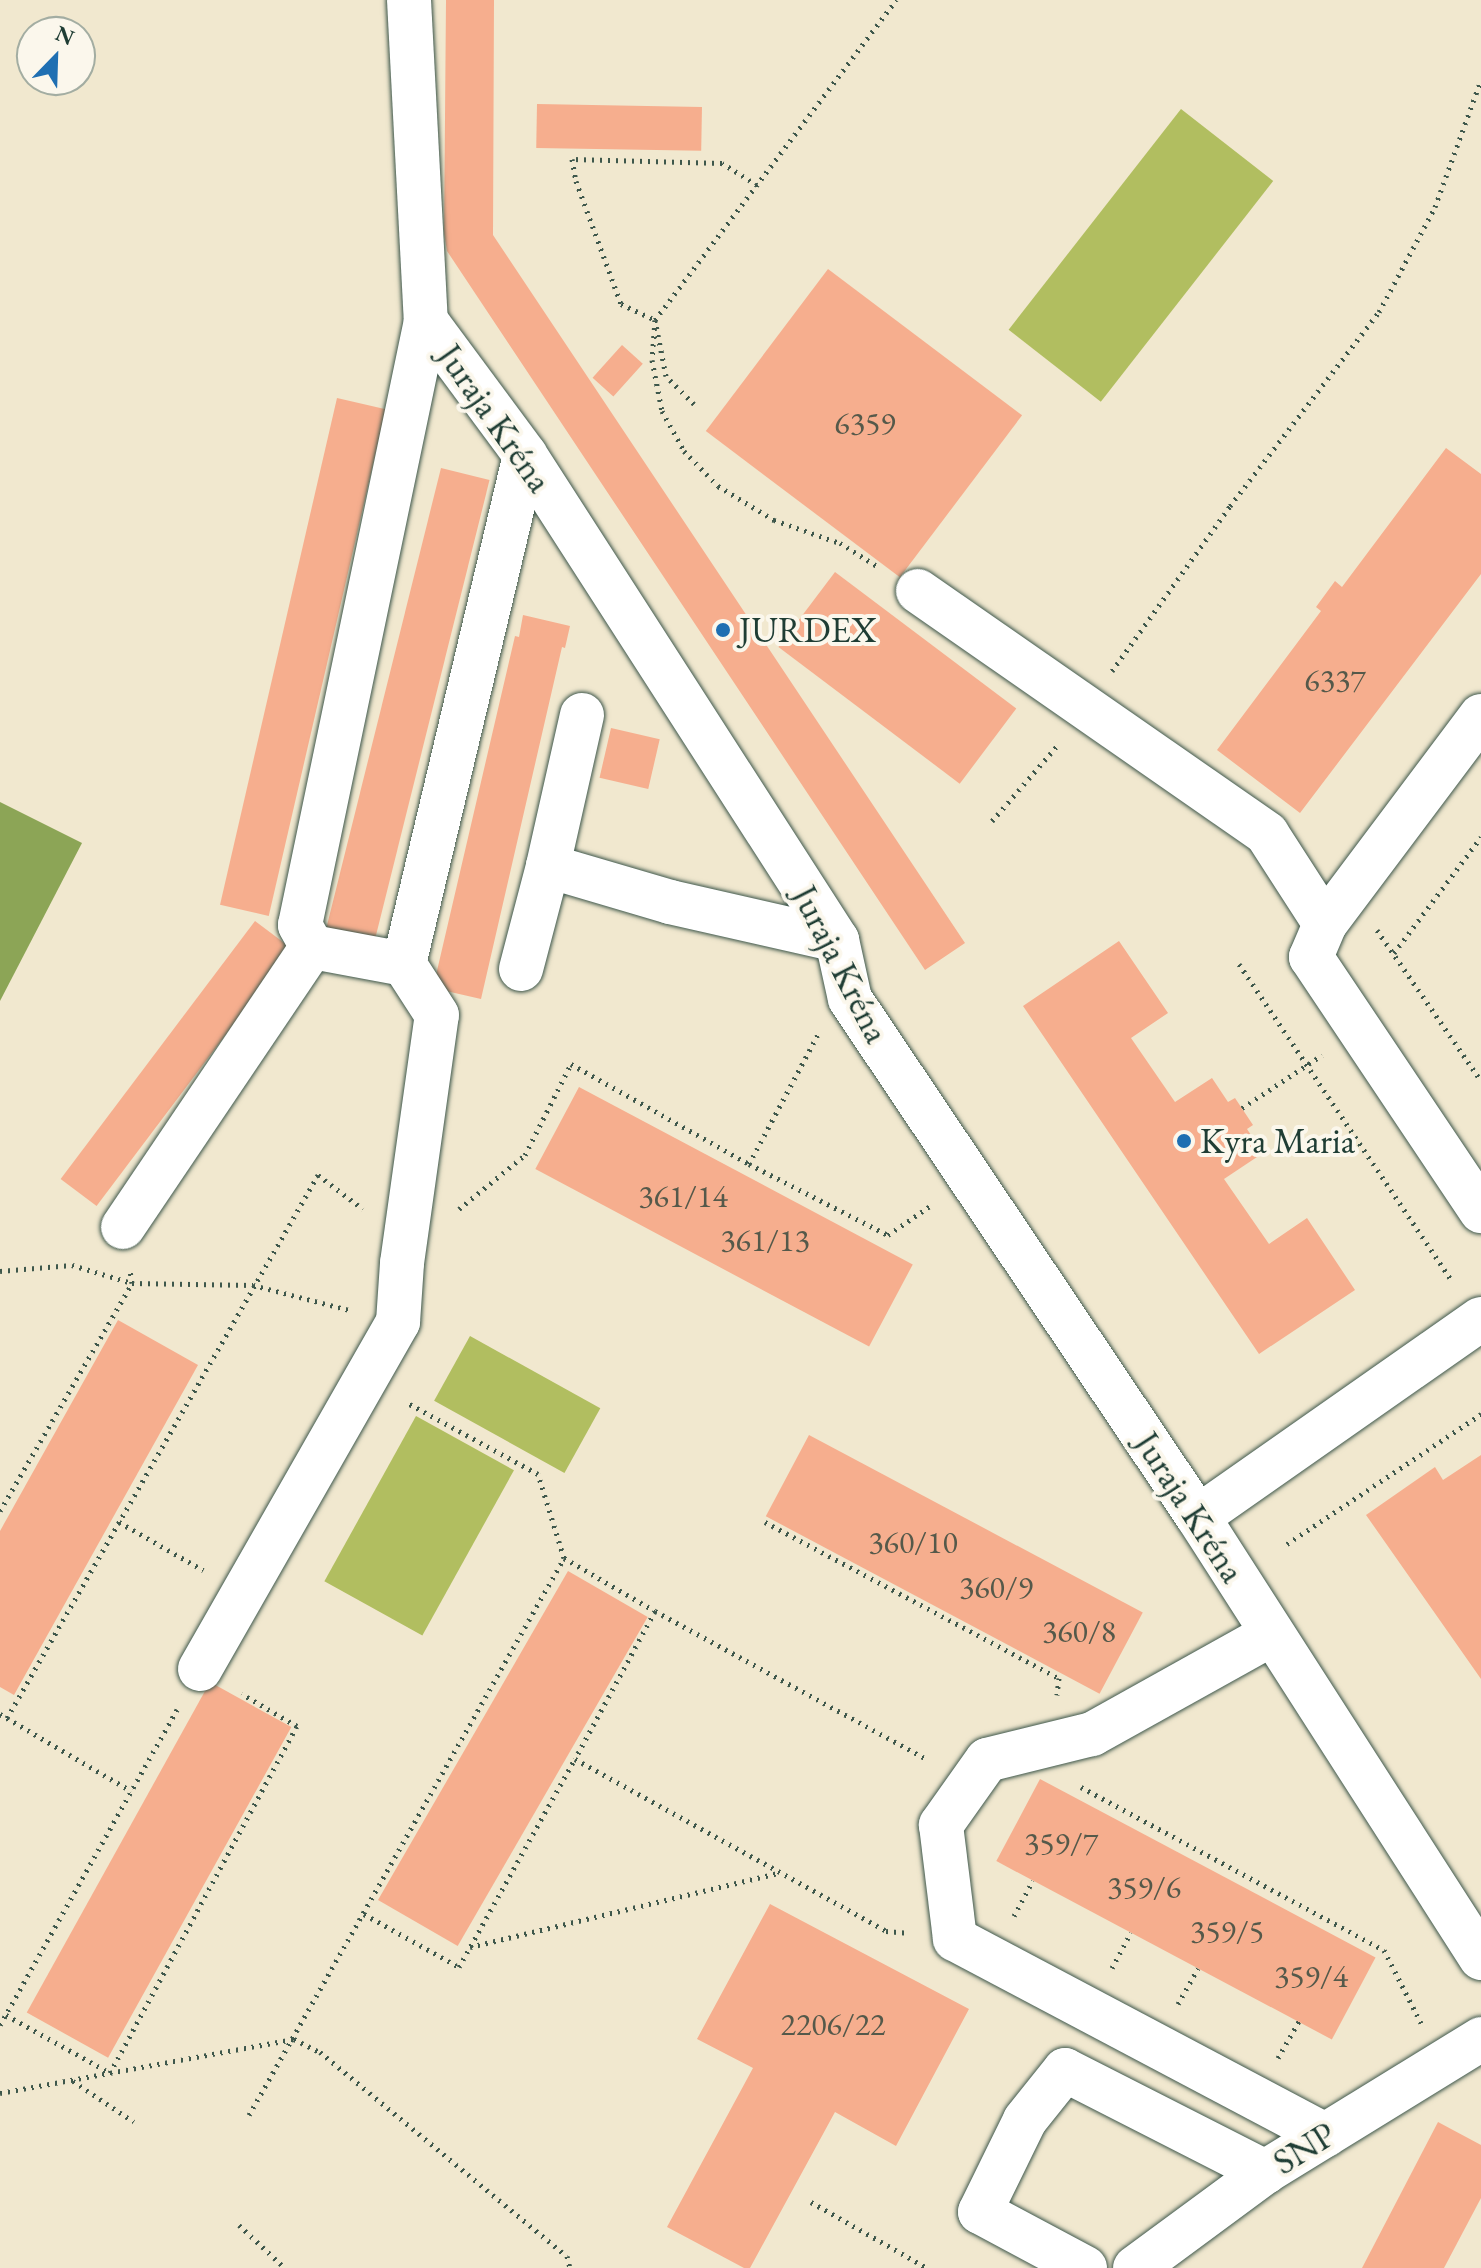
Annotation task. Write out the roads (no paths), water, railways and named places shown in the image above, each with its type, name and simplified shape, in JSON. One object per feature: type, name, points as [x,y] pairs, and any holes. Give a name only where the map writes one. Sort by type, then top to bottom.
[{"type":"street","name":"Juraja Kréna","points":[[409,0],[426,321],[525,455],[837,940],[850,999],[1198,1517],[1481,1958]]},
{"type":"street","points":[[312,947],[300,925],[426,321]]},
{"type":"street","points":[[200,1669],[398,1322],[405,1241],[437,1015],[404,964],[525,455]]},
{"type":"street","points":[[918,591],[1267,834],[1337,907]]},
{"type":"street","points":[[521,969],[582,715]]},
{"type":"street","points":[[1481,716],[1337,907],[1311,957],[1481,1211]]},
{"type":"street","points":[[548,866],[670,902],[837,940]]},
{"type":"street","points":[[312,947],[404,964]]},
{"type":"street","points":[[123,1227],[312,947]]},
{"type":"street","points":[[1198,1517],[1480,1320]]},
{"type":"street","points":[[1272,1634],[1092,1734],[987,1760],[941,1825],[955,1939],[1325,2135]]},
{"type":"street","name":"SNP","points":[[1135,2268],[1265,2172],[1481,2039]]},
{"type":"street","points":[[1085,2268],[980,2212],[1025,2120],[1065,2070],[1265,2172]]},
{"type":"place","name":"JURDEX","points":[[723,630]]},
{"type":"place","name":"Kyra Maria","points":[[1184,1141]]}]
